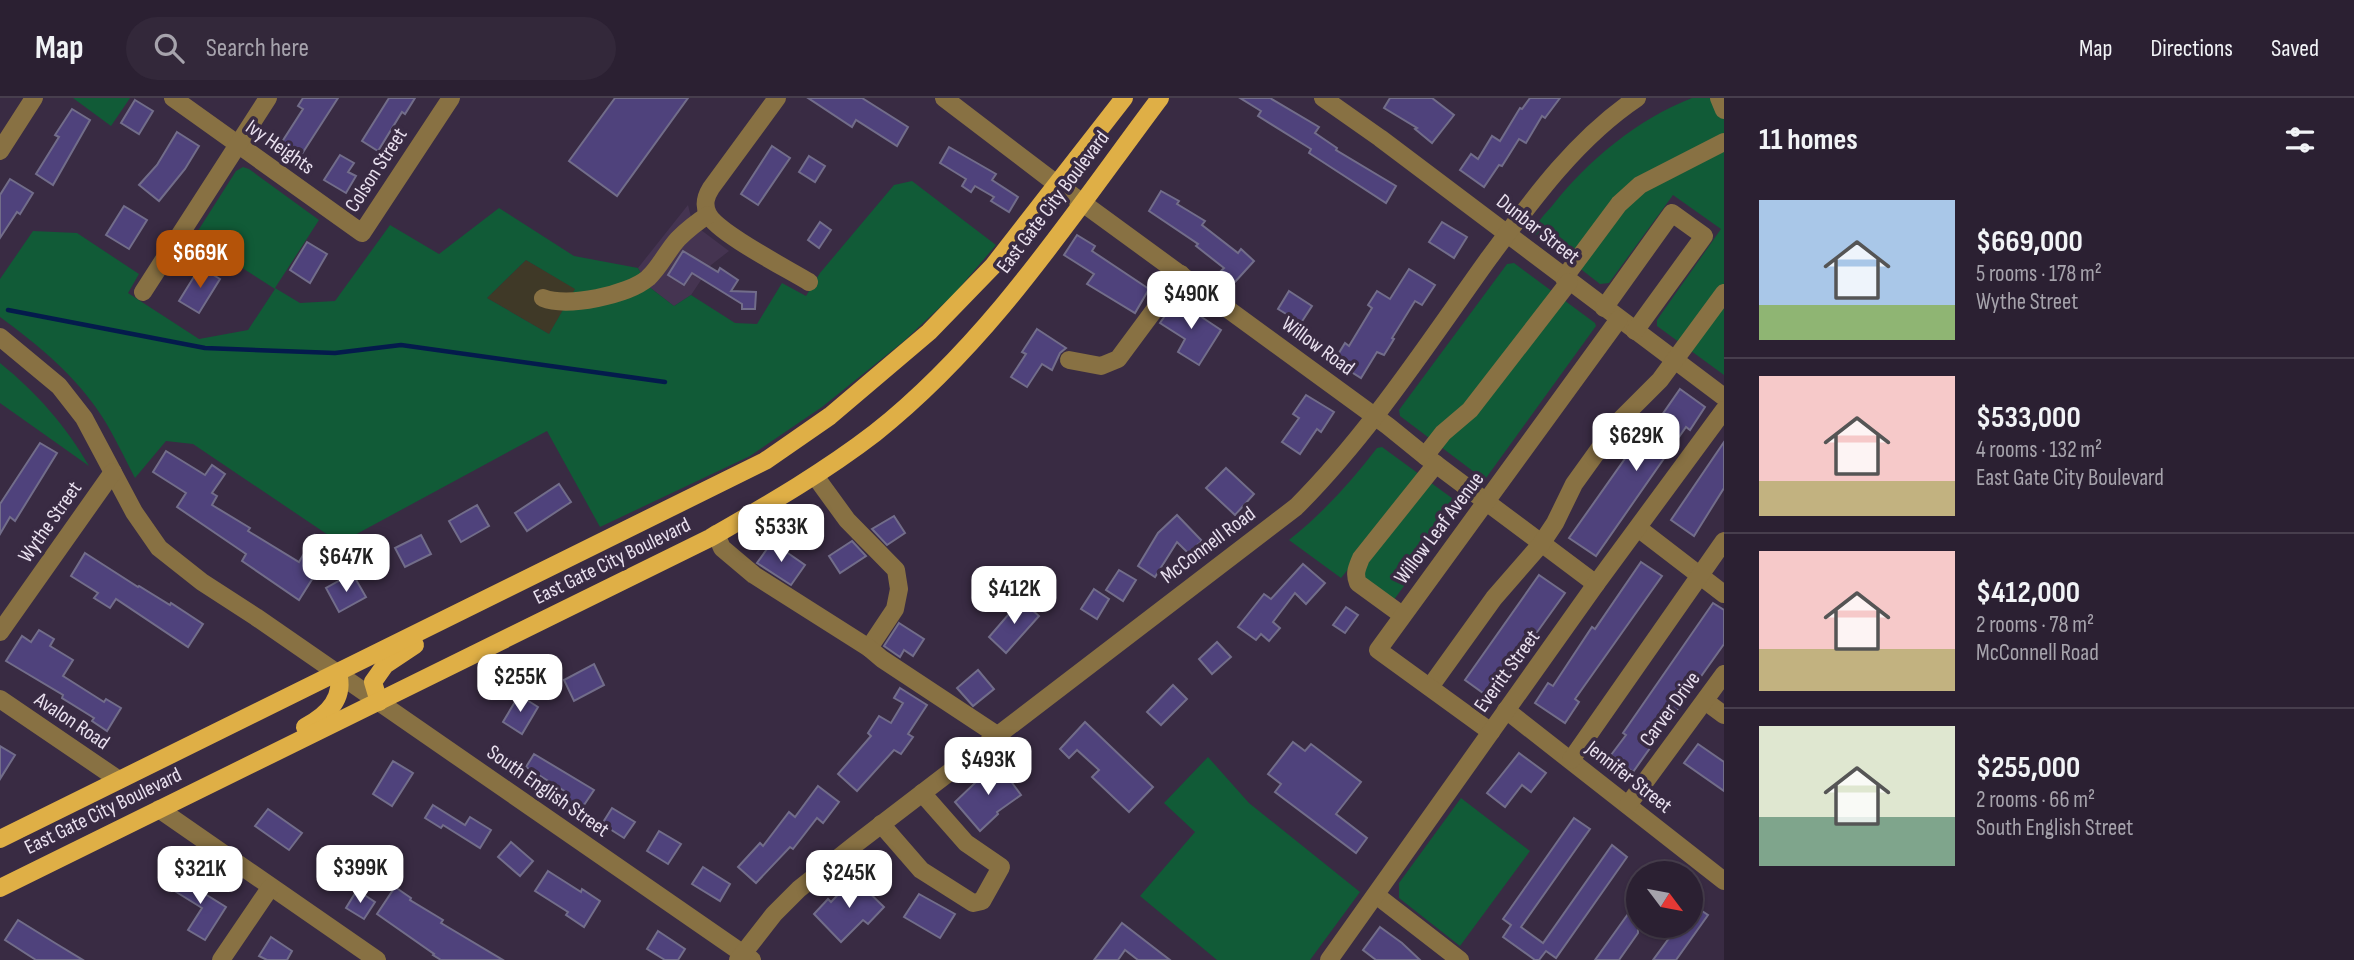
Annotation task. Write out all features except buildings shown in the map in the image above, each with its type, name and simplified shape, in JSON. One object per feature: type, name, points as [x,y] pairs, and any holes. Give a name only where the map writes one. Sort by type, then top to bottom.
[{"type":"main road","name":"East Gate City Boulevard","points":[[0,839],[765,461],[830,416],[929,332],[993,266],[1124,98]]},
{"type":"main road","name":"East Gate City Boulevard","points":[[0,888],[716,534],[797,489],[877,431],[939,376],[1011,296],[1160,98]]},
{"type":"main road","points":[[379,702],[373,682],[385,665],[482,601]]},
{"type":"main road","points":[[236,771],[266,747],[319,720],[334,705],[340,681],[338,673]]},
{"type":"street","points":[[0,151],[34,98]]},
{"type":"street","name":"Ivy Heights","points":[[173,98],[362,233]]},
{"type":"street","points":[[143,292],[268,98]]},
{"type":"street","name":"Colson Street","points":[[362,233],[451,98]]},
{"type":"street","points":[[777,98],[706,195],[705,204],[708,215],[722,229],[809,282]]},
{"type":"street","name":"Willow Road","points":[[944,98],[1058,185],[1374,415],[1596,584]]},
{"type":"street","name":"Dunbar Street","points":[[1323,98],[1674,360],[1723,408]]},
{"type":"street","name":"McConnell Road","points":[[744,958],[759,930],[799,890],[881,824],[1296,507],[1325,478],[1374,415],[1507,234],[1558,170],[1595,132],[1637,98]]},
{"type":"street","points":[[1719,98],[1724,110]]},
{"type":"street","points":[[1402,615],[1358,583],[1356,569],[1430,460],[1443,433],[1470,410],[1619,204],[1640,185],[1724,142]]},
{"type":"street","points":[[1604,308],[1672,213],[1704,236],[1635,331]]},
{"type":"street","points":[[543,298],[553,302],[590,300],[637,285],[648,279],[678,239],[708,215]]},
{"type":"street","points":[[1069,360],[1101,366],[1118,359],[1181,274]]},
{"type":"street","points":[[1430,687],[1494,598],[1541,544],[1555,523],[1574,484],[1620,420],[1654,387],[1724,293]]},
{"type":"street","name":"Willow Leaf Avenue","points":[[1491,732],[1378,650],[1619,319]]},
{"type":"street","name":"South English Street","points":[[0,337],[59,386],[84,418],[134,512],[159,548],[202,582],[338,673],[744,958]]},
{"type":"street","name":"Everitt Street","points":[[1329,960],[1723,408]]},
{"type":"street","name":"Wythe Street","points":[[0,632],[113,472]]},
{"type":"street","points":[[815,476],[847,520],[896,570],[899,589],[895,609],[869,648]]},
{"type":"street","points":[[1638,527],[1724,594]]},
{"type":"street","points":[[716,534],[722,548],[754,575],[869,648],[997,735]]},
{"type":"street","points":[[1571,760],[1724,541]]},
{"type":"street","name":"Carver Drive","points":[[1628,805],[1724,674]]},
{"type":"street","name":"Avalon Road","points":[[0,699],[119,780]]},
{"type":"street","points":[[1704,701],[1724,715]]},
{"type":"street","name":"Jennifer Street","points":[[1506,710],[1724,881]]},
{"type":"street","points":[[881,824],[920,870],[973,903],[982,901],[1002,867],[966,843],[922,793]]},
{"type":"street","points":[[159,809],[377,960]]},
{"type":"street","points":[[221,960],[270,887]]},
{"type":"street","points":[[1376,895],[1460,960]]},
{"type":"shaded area","points":[[688,205],[691,217],[701,230],[729,251],[711,265],[691,295],[674,306],[648,286],[638,268]]},
{"type":"shaded area","points":[[526,260],[576,289],[549,334],[487,298]]},
{"type":"green space","points":[[73,98],[130,98],[111,126]]},
{"type":"green space","points":[[1692,98],[1724,98],[1724,375],[1657,326],[1657,320],[1721,229],[1673,195],[1609,283],[1600,284],[1533,232],[1541,218],[1566,189],[1598,157],[1652,117]]},
{"type":"green space","points":[[243,167],[249,169],[319,220],[275,288],[300,303],[335,301],[390,225],[439,254],[499,208],[574,256],[638,268],[648,286],[674,306],[691,295],[735,323],[757,324],[782,283],[806,296],[820,273],[894,185],[912,181],[996,245],[955,293],[904,341],[822,407],[750,456],[600,527],[547,431],[340,543],[193,444],[166,441],[135,478],[91,400],[42,350],[0,317],[0,279],[33,231],[77,233],[139,274],[128,293],[199,339],[248,330],[275,289],[194,237],[236,171]],"holes":[[[526,260],[575,289],[549,334],[487,298]]]},
{"type":"green space","points":[[1514,263],[1596,326],[1486,478],[1482,478],[1400,416],[1399,410],[1507,264]]},
{"type":"green space","points":[[0,363],[49,410],[89,466],[0,403]]},
{"type":"green space","points":[[1382,447],[1460,504],[1461,508],[1393,601],[1349,568],[1341,578],[1289,540],[1336,497],[1377,448]]},
{"type":"green space","points":[[1208,757],[1249,803],[1360,892],[1310,960],[1217,960],[1140,896],[1195,832],[1164,803]]},
{"type":"green space","points":[[1461,798],[1530,851],[1460,946],[1399,898],[1399,883]]},
{"type":"waterway","points":[[8,310],[205,348],[335,353],[401,345],[665,382]]}]
